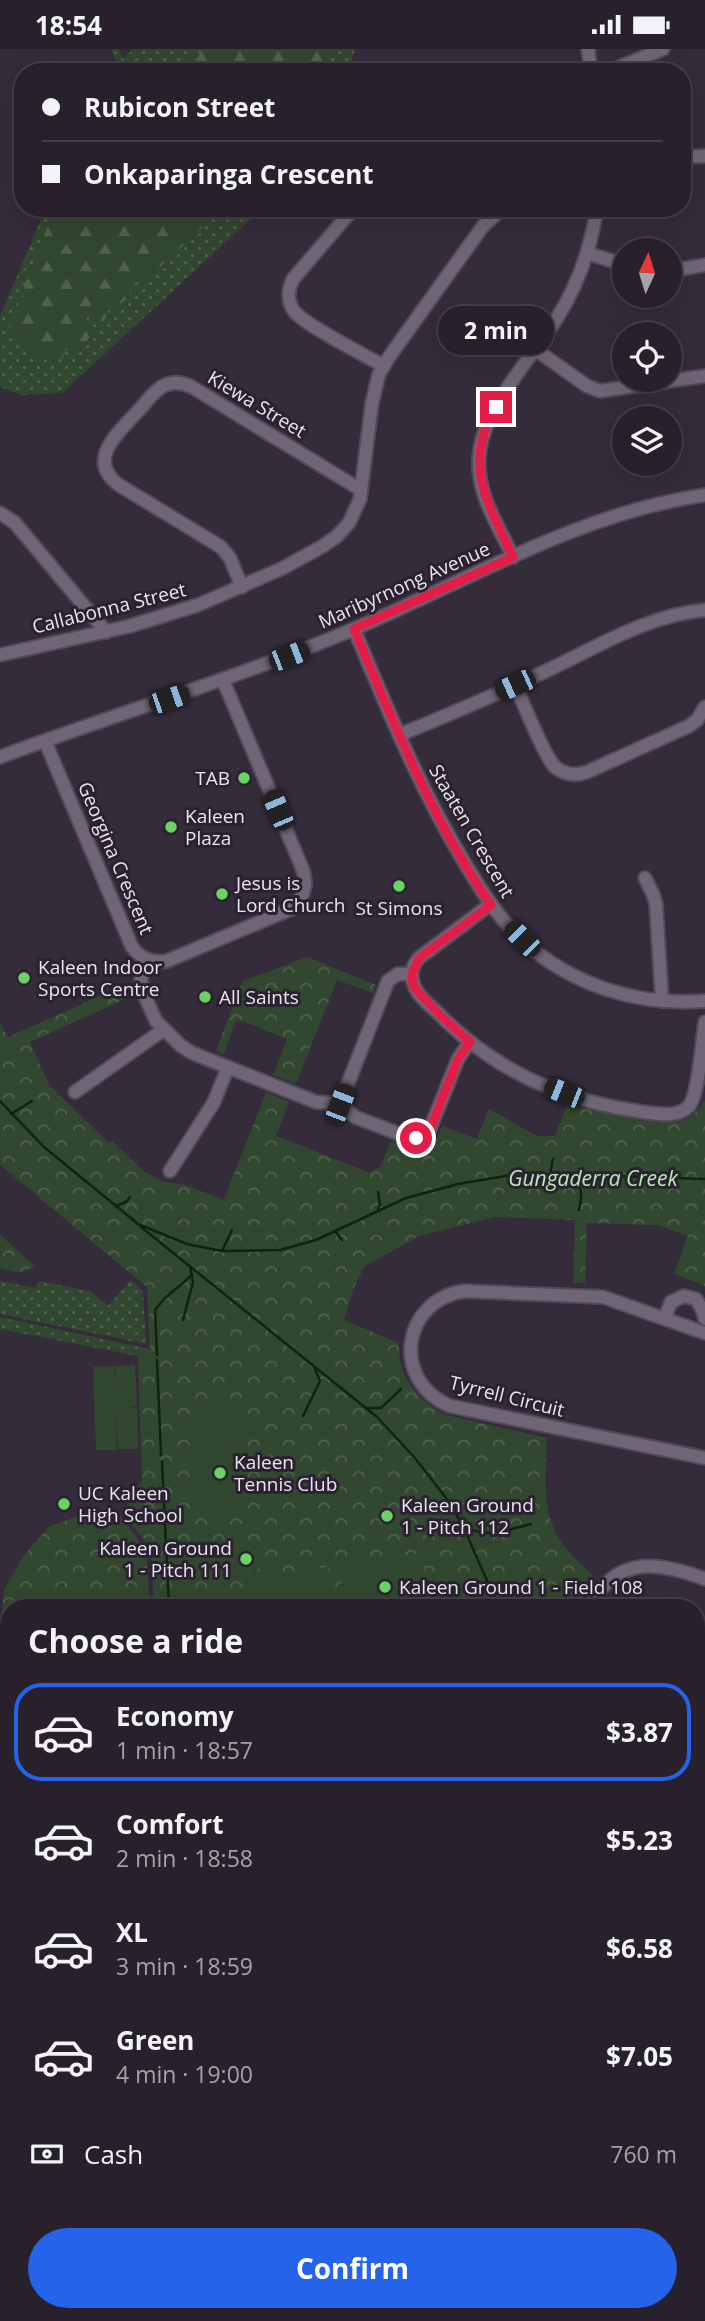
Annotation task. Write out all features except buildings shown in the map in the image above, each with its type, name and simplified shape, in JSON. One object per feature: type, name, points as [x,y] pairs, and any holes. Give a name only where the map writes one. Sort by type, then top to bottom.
[{"type":"street","points":[[630,63],[663,49]]},
{"type":"street","points":[[346,217],[296,275],[289,288],[289,297],[293,310],[300,317],[384,366]]},
{"type":"street","name":"Callabonna Street","points":[[0,655],[106,632],[175,613],[284,568],[331,542],[349,523],[357,507],[373,393],[384,366],[483,226],[493,217]]},
{"type":"street","points":[[513,557],[481,486],[480,449],[484,431],[491,415],[565,306],[587,253],[595,217]]},
{"type":"street","points":[[587,253],[612,261]]},
{"type":"street","points":[[682,269],[705,265]]},
{"type":"street","points":[[536,350],[587,386],[600,391],[705,376]]},
{"type":"street","name":"Kiewa Street","points":[[242,587],[230,558],[221,547],[119,485],[107,471],[105,457],[109,444],[159,389],[173,383],[192,387],[361,490]]},
{"type":"street","name":"Maribyrnong Avenue","points":[[0,757],[223,680],[354,629],[555,537],[601,520],[705,495]]},
{"type":"street","points":[[0,513],[15,523],[106,632]]},
{"type":"street","points":[[399,735],[637,628],[668,617],[705,610]]},
{"type":"street","name":"Staaten Crescent","points":[[354,629],[399,735],[439,818],[491,905],[511,928],[534,950],[573,975],[616,993],[662,1002],[705,1001]]},
{"type":"street","name":"Georgina Crescent","points":[[45,741],[130,942],[139,954],[147,959],[167,961],[286,911],[298,902],[305,889],[303,870],[223,680]]},
{"type":"street","points":[[515,685],[551,762],[558,769],[572,774],[587,772],[689,726],[697,720],[705,707]]},
{"type":"street","points":[[645,877],[655,899],[662,1002]]},
{"type":"street","points":[[491,905],[419,958],[412,974],[413,985],[443,1018],[470,1042],[515,1071],[564,1093],[615,1108],[673,1114],[685,1109],[694,1096],[705,1023]]},
{"type":"street","points":[[147,959],[142,974],[142,988],[154,1016],[163,1030],[187,1051],[316,1102],[340,1104],[355,1117],[407,1137],[423,1136],[430,1129],[458,1059],[470,1042]]},
{"type":"street","points":[[340,1104],[388,981],[398,974],[412,974]]},
{"type":"street","points":[[75,1092],[163,1030]]},
{"type":"street","points":[[170,1171],[214,1102],[228,1067]]},
{"type":"street","name":"Tyrrell Circuit","points":[[705,1333],[612,1299],[471,1291],[456,1293],[436,1302],[420,1318],[412,1339],[412,1362],[417,1376],[425,1389],[450,1406],[705,1458]]},
{"type":"street","points":[[665,1318],[671,1302],[684,1296],[696,1299],[705,1318]]},
{"type":"street","points":[[595,1599],[608,1583],[622,1573],[638,1567],[671,1567],[705,1579]]},
{"type":"green space","points":[[111,49],[119,49],[123,59],[133,49],[355,49],[351,63],[116,63]]},
{"type":"green space","points":[[202,49],[333,49],[326,63],[178,63],[182,56],[198,56]]},
{"type":"green space","points":[[42,217],[253,217],[62,393],[21,395],[0,387],[0,316]]},
{"type":"green space","points":[[57,217],[211,217],[148,278],[135,280],[116,274],[118,280],[129,285],[131,295],[119,305],[109,308],[104,321],[97,322],[90,310],[86,320],[91,327],[91,336],[80,348],[64,351],[63,358],[48,361],[19,342],[11,328],[10,320],[13,311],[27,293],[24,286],[49,224]]},
{"type":"green space","points":[[307,957],[376,985],[373,993],[337,980],[296,1084],[273,1075],[287,1039],[237,1019],[223,1055],[216,1050],[243,981]]},
{"type":"green space","points":[[129,983],[134,995],[30,1042],[49,1085],[109,1143],[112,1141],[145,1172],[164,1182],[183,1184],[224,1200],[266,1092],[289,1102],[276,1136],[368,1172],[380,1167],[391,1141],[417,1150],[428,1149],[433,1145],[442,1126],[477,1139],[489,1109],[537,1136],[555,1136],[567,1105],[641,1120],[670,1122],[689,1118],[705,1101],[705,1286],[674,1274],[688,1236],[658,1225],[587,1223],[585,1283],[573,1283],[575,1220],[495,1217],[419,1236],[365,1266],[353,1289],[344,1320],[399,1343],[402,1366],[411,1386],[418,1395],[446,1415],[547,1438],[546,1494],[551,1521],[564,1546],[596,1578],[582,1599],[154,1599],[151,1548],[126,1517],[130,1490],[142,1482],[138,1356],[150,1348],[147,1287],[0,1165],[0,1023],[8,1037]]},
{"type":"green space","points":[[0,1235],[34,1265],[22,1272],[0,1268]]},
{"type":"green space","points":[[131,1280],[143,1291],[146,1344],[0,1314],[0,1281],[35,1288],[39,1281],[90,1291],[108,1306]]},
{"type":"green space","points":[[0,1317],[150,1349],[138,1356],[0,1329]]},
{"type":"green space","points":[[135,1365],[137,1406],[127,1407],[137,1408],[138,1449],[118,1449],[116,1407],[117,1450],[96,1450],[93,1367],[114,1366],[115,1390],[115,1366]]},
{"type":"green space","name":"Kaleen Tennis Club","points":[[242,1402],[248,1513],[211,1515],[209,1497],[195,1497],[190,1404]]},
{"type":"green space","points":[[112,1505],[146,1550],[149,1599],[3,1599],[4,1589],[25,1554],[50,1526]]},
{"type":"green space","name":"Kaleen Ground 1 - Pitch 111","points":[[255,1546],[260,1568],[238,1573],[233,1550]]},
{"type":"green space","name":"Kaleen Ground 1 - Field 108","points":[[422,1553],[429,1599],[344,1599],[339,1566]]},
{"type":"green space","points":[[328,1567],[333,1599],[248,1599],[245,1580]]},
{"type":"waterway","name":"Gungaderra Creek","points":[[0,1101],[44,1147],[138,1224],[187,1244],[222,1251],[280,1250],[316,1240],[406,1198],[458,1184],[512,1175],[705,1179]]},
{"type":"waterway","points":[[11,1114],[32,1101]]},
{"type":"waterway","points":[[550,1173],[553,1159]]},
{"type":"waterway","points":[[570,1176],[580,1187],[579,1210]]},
{"type":"waterway","points":[[378,1192],[378,1209]]},
{"type":"waterway","points":[[116,1206],[130,1197]]},
{"type":"waterway","points":[[141,1227],[377,1417],[414,1457],[447,1499],[463,1526],[495,1599]]},
{"type":"waterway","points":[[222,1251],[232,1230]]},
{"type":"waterway","points":[[335,1231],[342,1240]]},
{"type":"waterway","points":[[183,1320],[193,1282],[190,1266]]},
{"type":"waterway","points":[[157,1355],[155,1310],[192,1275]]},
{"type":"waterway","points":[[157,1360],[161,1455]]},
{"type":"waterway","points":[[303,1416],[320,1381],[315,1369]]},
{"type":"waterway","points":[[366,1408],[381,1408],[401,1389]]},
{"type":"waterway","points":[[162,1461],[169,1599]]},
{"type":"waterway","points":[[464,1526],[489,1533],[531,1524]]},
{"type":"place","name":"TAB","points":[[244,778]]},
{"type":"place","name":"Kaleen Plaza","points":[[171,827]]},
{"type":"place","name":"St Simons","points":[[399,886]]},
{"type":"place","name":"Jesus is Lord Church","points":[[222,894]]},
{"type":"place","name":"Kaleen Indoor Sports Centre","points":[[24,978]]},
{"type":"place","name":"All Saints","points":[[205,997]]},
{"type":"place","name":"Kaleen Tennis Club","points":[[220,1473]]},
{"type":"place","name":"UC Kaleen High School","points":[[64,1504]]},
{"type":"place","name":"Kaleen Ground 1 - Pitch 112","points":[[387,1516]]},
{"type":"place","name":"Kaleen Ground 1 - Pitch 111","points":[[246,1559]]},
{"type":"place","name":"Kaleen Ground 1 - Field 108","points":[[385,1587]]},
{"type":"route","points":[[416,1138],[426,1135],[430,1129],[458,1059],[470,1042],[418,992],[413,985],[412,969],[422,955],[491,905],[425,791],[354,629],[513,557],[481,486],[480,449],[484,431],[496,407]]}]
